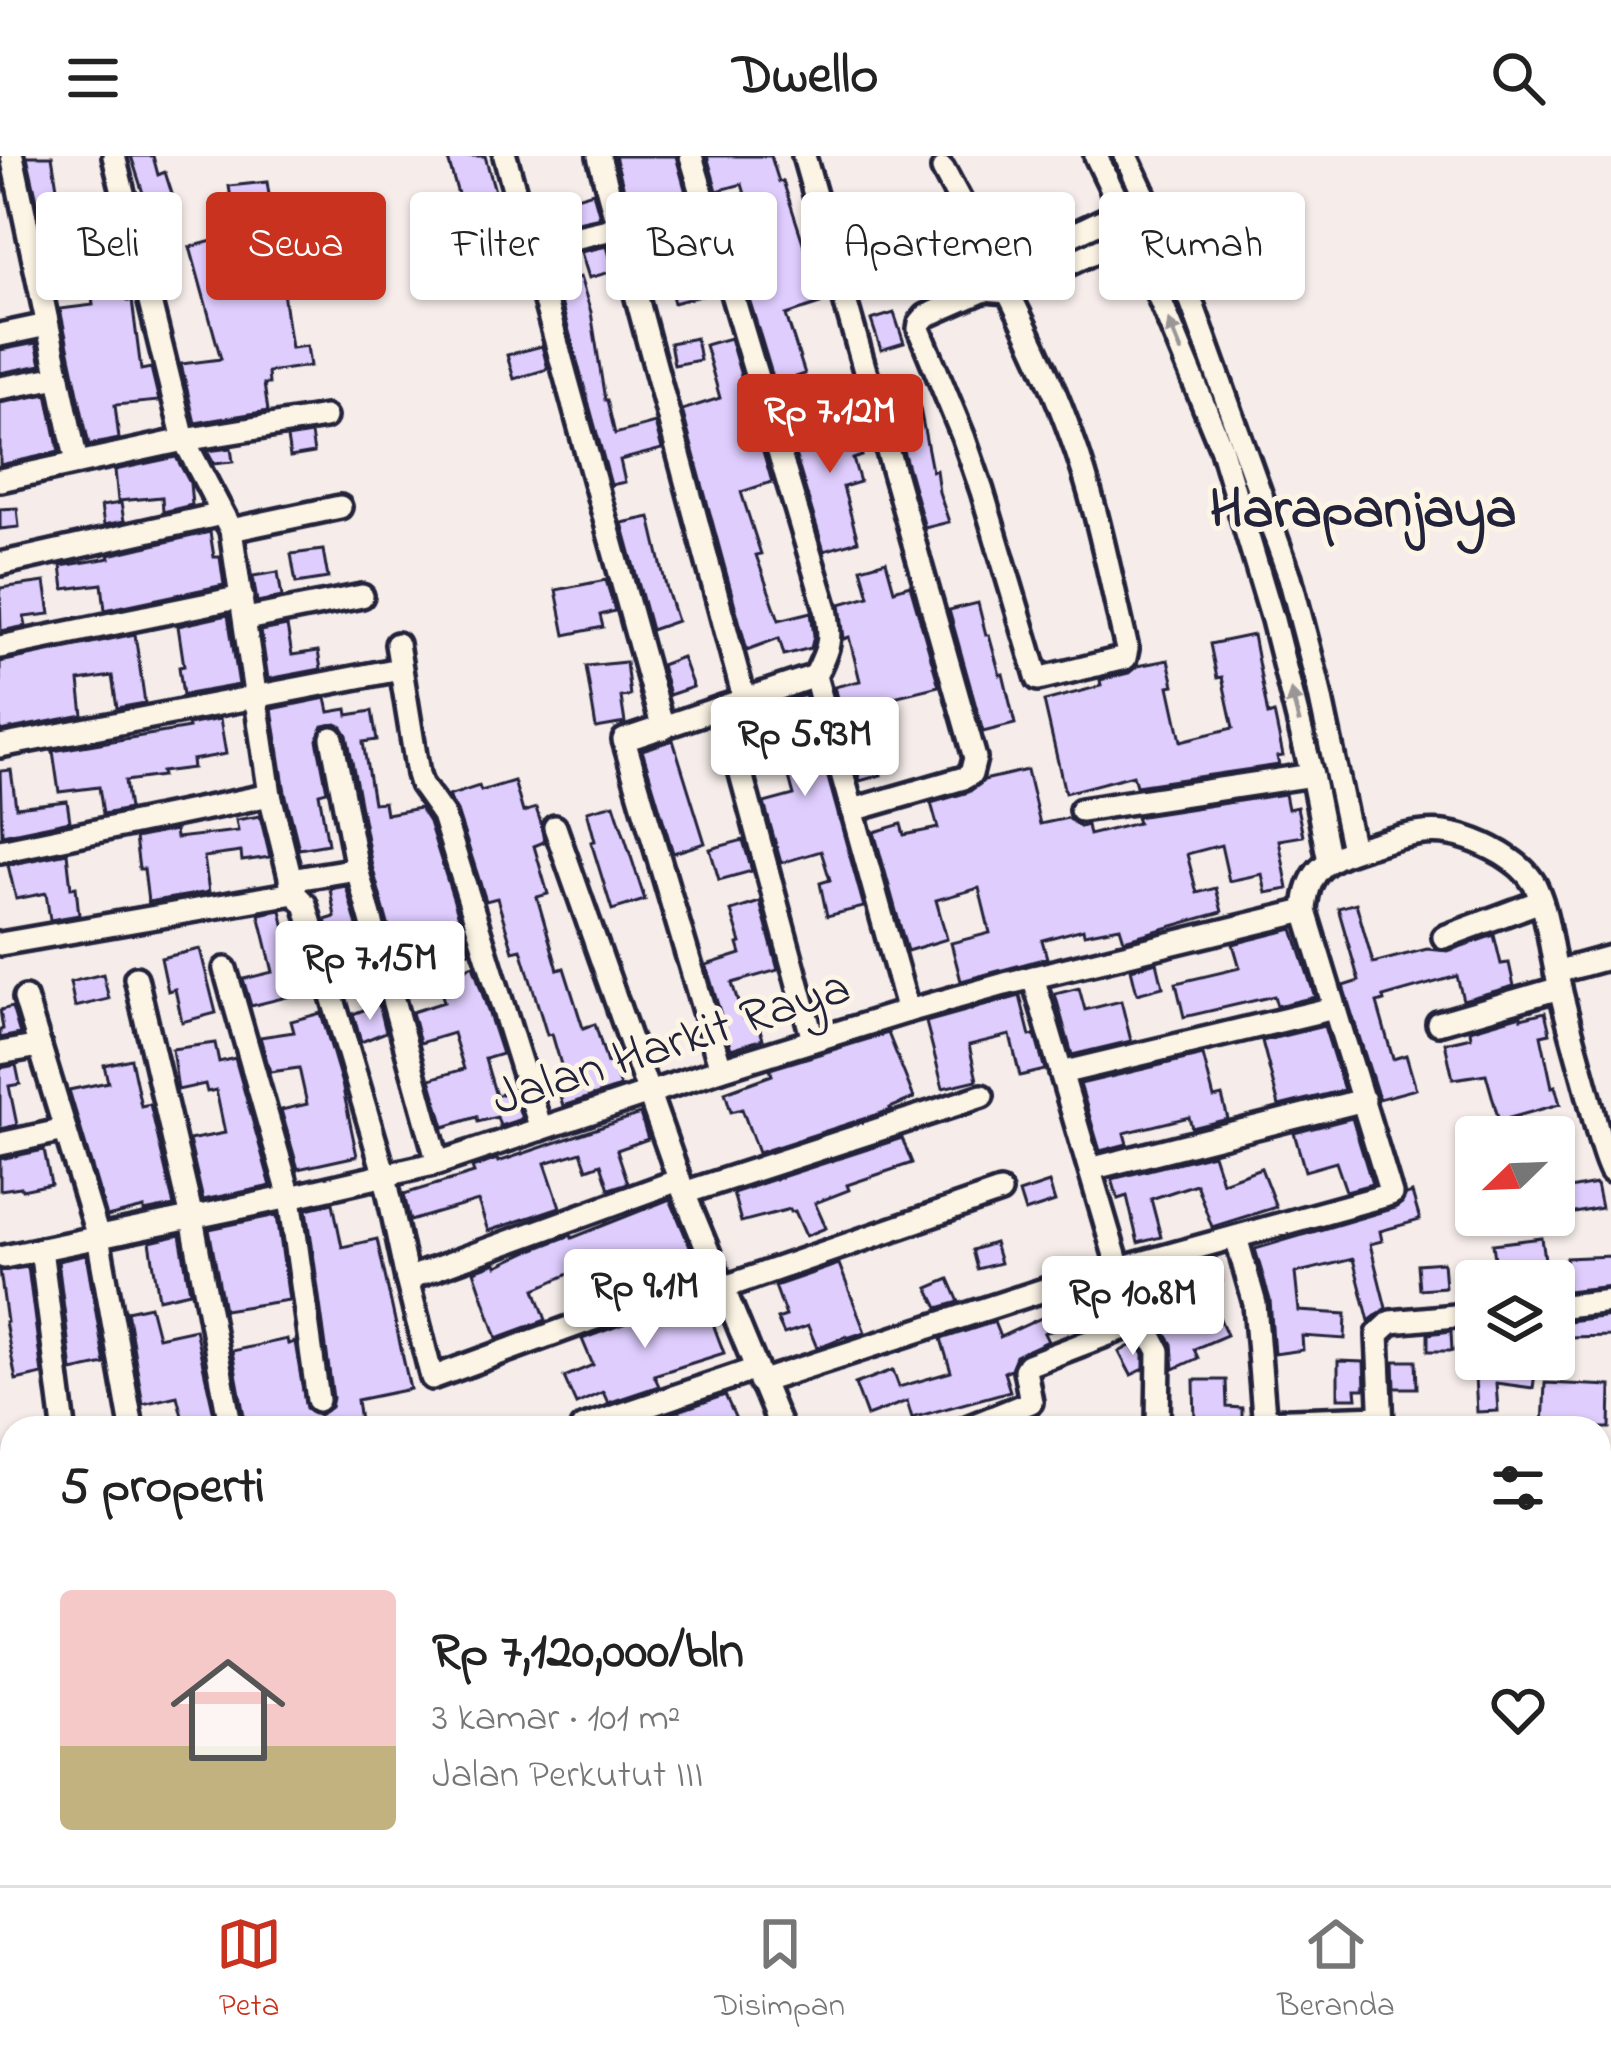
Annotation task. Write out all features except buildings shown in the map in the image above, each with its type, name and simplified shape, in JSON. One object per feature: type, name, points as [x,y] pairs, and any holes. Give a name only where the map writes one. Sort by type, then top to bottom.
[{"type":"street","points":[[12,156],[77,463]]},
{"type":"street","points":[[114,156],[184,440],[226,522],[244,608],[270,795],[292,886],[305,904],[386,1176],[432,1378],[1000,1192]]},
{"type":"street","points":[[505,156],[515,192]]},
{"type":"street","points":[[599,156],[608,192]]},
{"type":"street","points":[[691,156],[826,609],[829,649],[815,676],[908,1011]]},
{"type":"street","points":[[804,156],[975,758],[971,774],[964,778],[853,810]]},
{"type":"street","points":[[1096,156],[1113,192]]},
{"type":"street","points":[[1126,156],[1142,192]]},
{"type":"street","points":[[943,169],[954,192]]},
{"type":"street","points":[[997,284],[1072,436],[1128,654],[1041,679],[1036,677],[963,436],[919,329],[926,316],[997,284]]},
{"type":"street","points":[[544,300],[663,729]]},
{"type":"street","points":[[635,300],[813,1040]]},
{"type":"street","points":[[1164,300],[1290,577],[1353,850]]},
{"type":"street","points":[[1190,300],[1231,443],[1329,861]]},
{"type":"street","points":[[0,335],[47,326]]},
{"type":"street","points":[[0,388],[59,377]]},
{"type":"street","points":[[0,480],[184,440],[325,417]]},
{"type":"street","points":[[0,564],[226,522],[340,507]]},
{"type":"street","points":[[0,647],[244,608],[362,596]]},
{"type":"street","points":[[397,644],[421,784],[442,815],[541,1129]]},
{"type":"street","points":[[0,746],[400,669]]},
{"type":"street","points":[[722,1069],[624,743],[627,738],[815,676]]},
{"type":"street","points":[[332,737],[357,869],[438,1163]]},
{"type":"street","points":[[1081,810],[1312,776]]},
{"type":"street","points":[[0,851],[270,795]]},
{"type":"street","points":[[555,827],[681,1187],[776,1416]]},
{"type":"street","points":[[1119,1269],[1390,1193],[1305,910],[1306,888],[1329,861],[1413,833],[1448,831],[1480,842],[1519,865],[1534,883],[1611,1172]]},
{"type":"street","points":[[0,944],[357,869]]},
{"type":"street","points":[[1444,937],[1541,901]]},
{"type":"street","name":"Jalan Harkit Raya","points":[[4,1256],[438,1163],[908,1011],[1305,910]]},
{"type":"street","points":[[1438,1023],[1611,957]]},
{"type":"street","points":[[225,969],[290,1198],[318,1400]]},
{"type":"street","points":[[1033,977],[1119,1269],[1160,1358],[1158,1416]]},
{"type":"street","points":[[136,978],[192,1218],[228,1416]]},
{"type":"street","points":[[26,998],[98,1237],[130,1416]]},
{"type":"street","points":[[1061,1073],[1334,1008]]},
{"type":"street","points":[[0,1053],[40,1046]]},
{"type":"street","points":[[406,1279],[681,1187],[982,1096]]},
{"type":"street","points":[[1090,1169],[1364,1100]]},
{"type":"street","points":[[0,1144],[65,1130]]},
{"type":"street","points":[[1236,1237],[1255,1304],[1263,1416]]},
{"type":"street","points":[[41,1249],[62,1416]]},
{"type":"street","points":[[622,1416],[1056,1286]]},
{"type":"street","points":[[1575,1304],[1611,1301]]},
{"type":"street","points":[[1381,1416],[1378,1334],[1383,1327],[1391,1322],[1455,1316]]},
{"type":"street","points":[[1005,1416],[1031,1402],[1028,1366],[1140,1322]]},
{"type":"district","name":"Harapanjaya","points":[[1363,506]]}]
